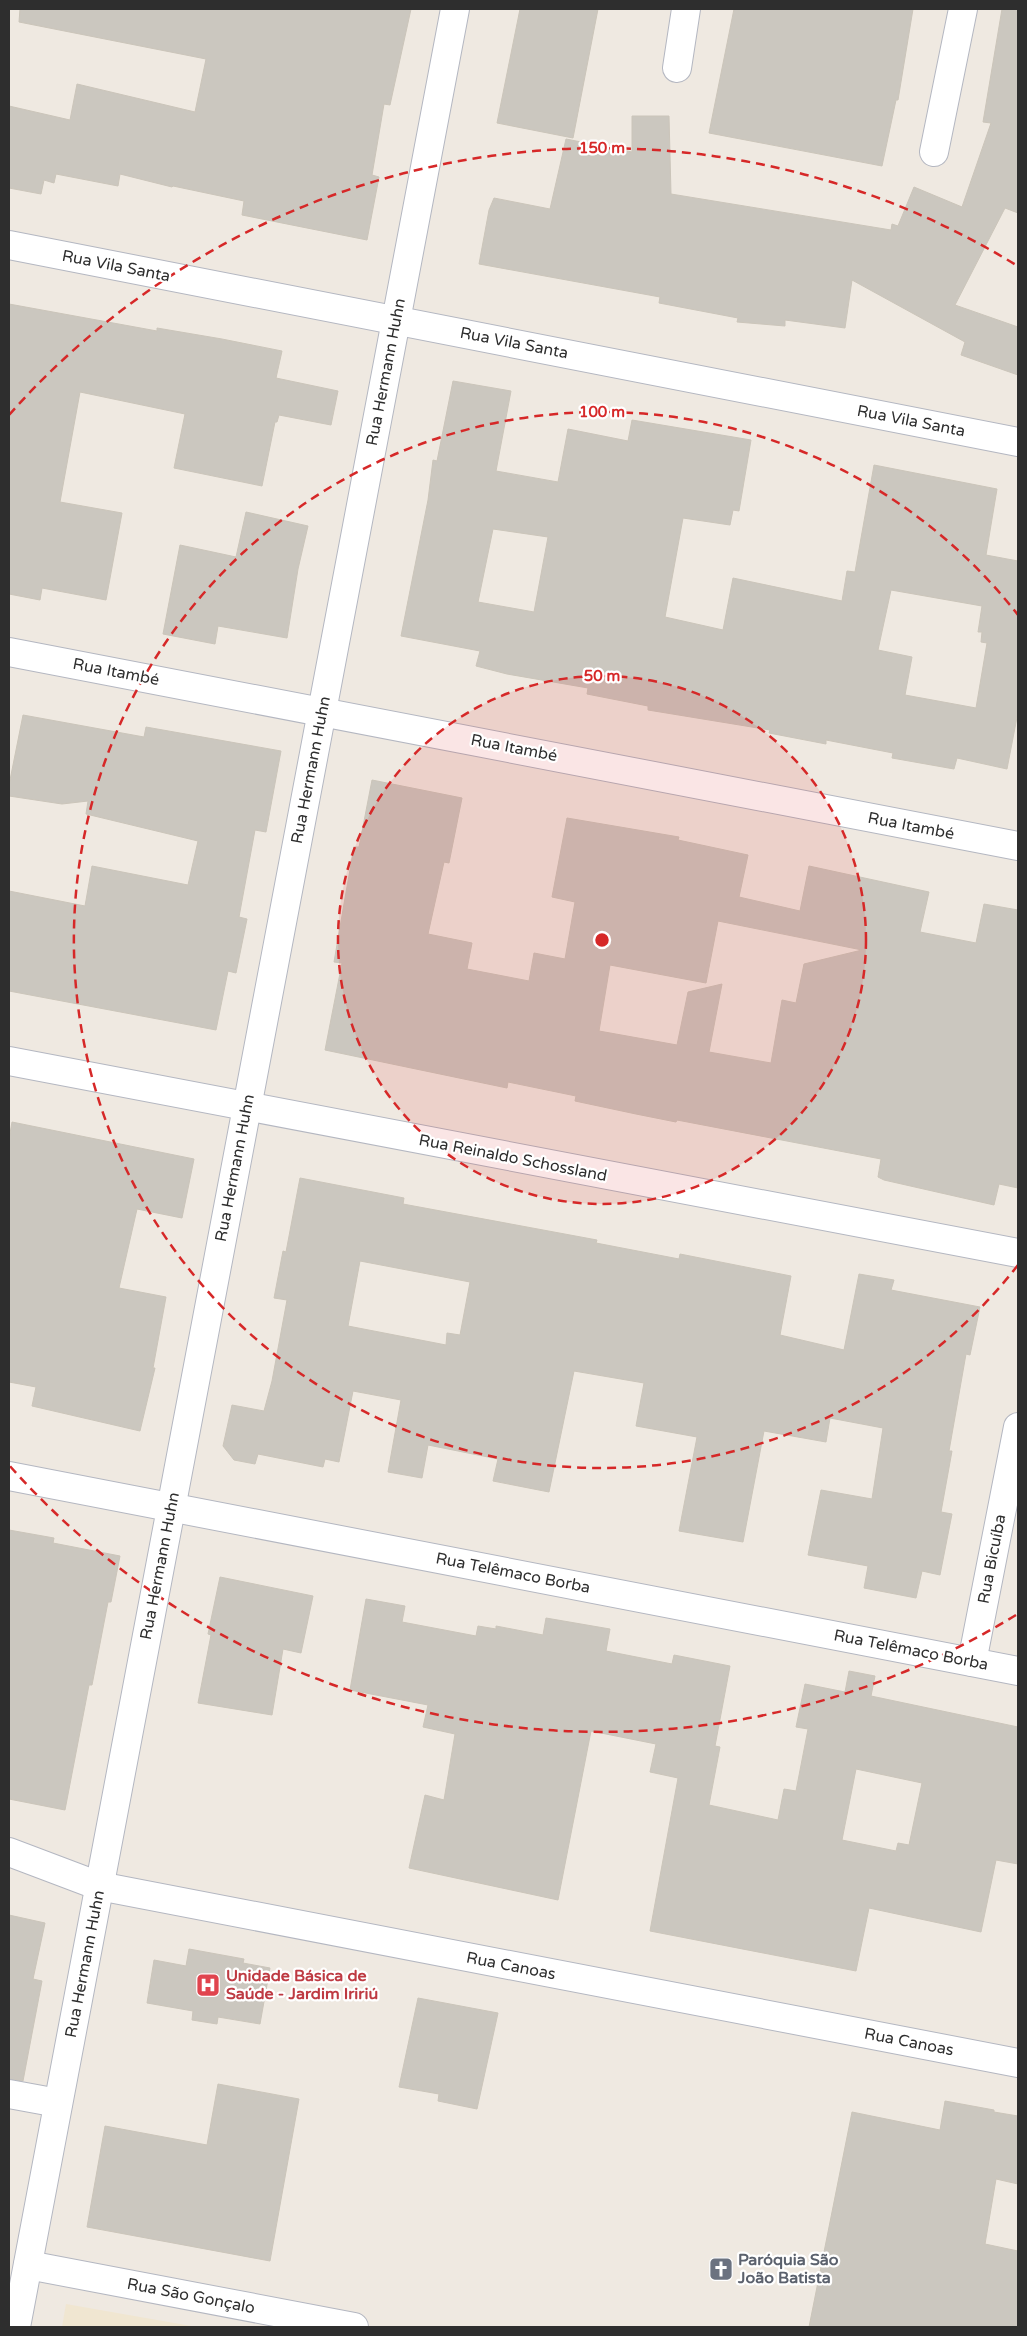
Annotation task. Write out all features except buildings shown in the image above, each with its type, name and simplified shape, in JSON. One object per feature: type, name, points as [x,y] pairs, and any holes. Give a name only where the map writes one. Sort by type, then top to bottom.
[{"type":"street","name":"Rua Hermann Huhn","points":[[16,2327],[455,9]]},
{"type":"street","points":[[677,68],[686,9]]},
{"type":"street","points":[[934,152],[963,9]]},
{"type":"street","name":"Rua Vila Santa","points":[[9,245],[1018,442]]},
{"type":"street","name":"Rua Itambé","points":[[9,652],[1018,846]]},
{"type":"street","name":"Rua Reinaldo Schossland","points":[[9,1061],[1018,1253]]},
{"type":"street","name":"Rua Bicuíba","points":[[972,1662],[1018,1427]]},
{"type":"street","name":"Rua Telêmaco Borba","points":[[9,1476],[1018,1671]]},
{"type":"street","name":"Rua Canoas","points":[[9,1852],[99,1886],[1018,2063]]},
{"type":"street","points":[[9,2094],[58,2103]]},
{"type":"street","name":"Rua São Gonçalo","points":[[28,2266],[354,2327]]},
{"type":"shaded area","points":[[66,2304],[197,2327],[62,2327]]},
{"type":"place","name":"Unidade Básica de Saúde - Jardim Iririú","points":[[208,1985]]},
{"type":"place","name":"Paróquia São João Batista","points":[[721,2269]]}]
